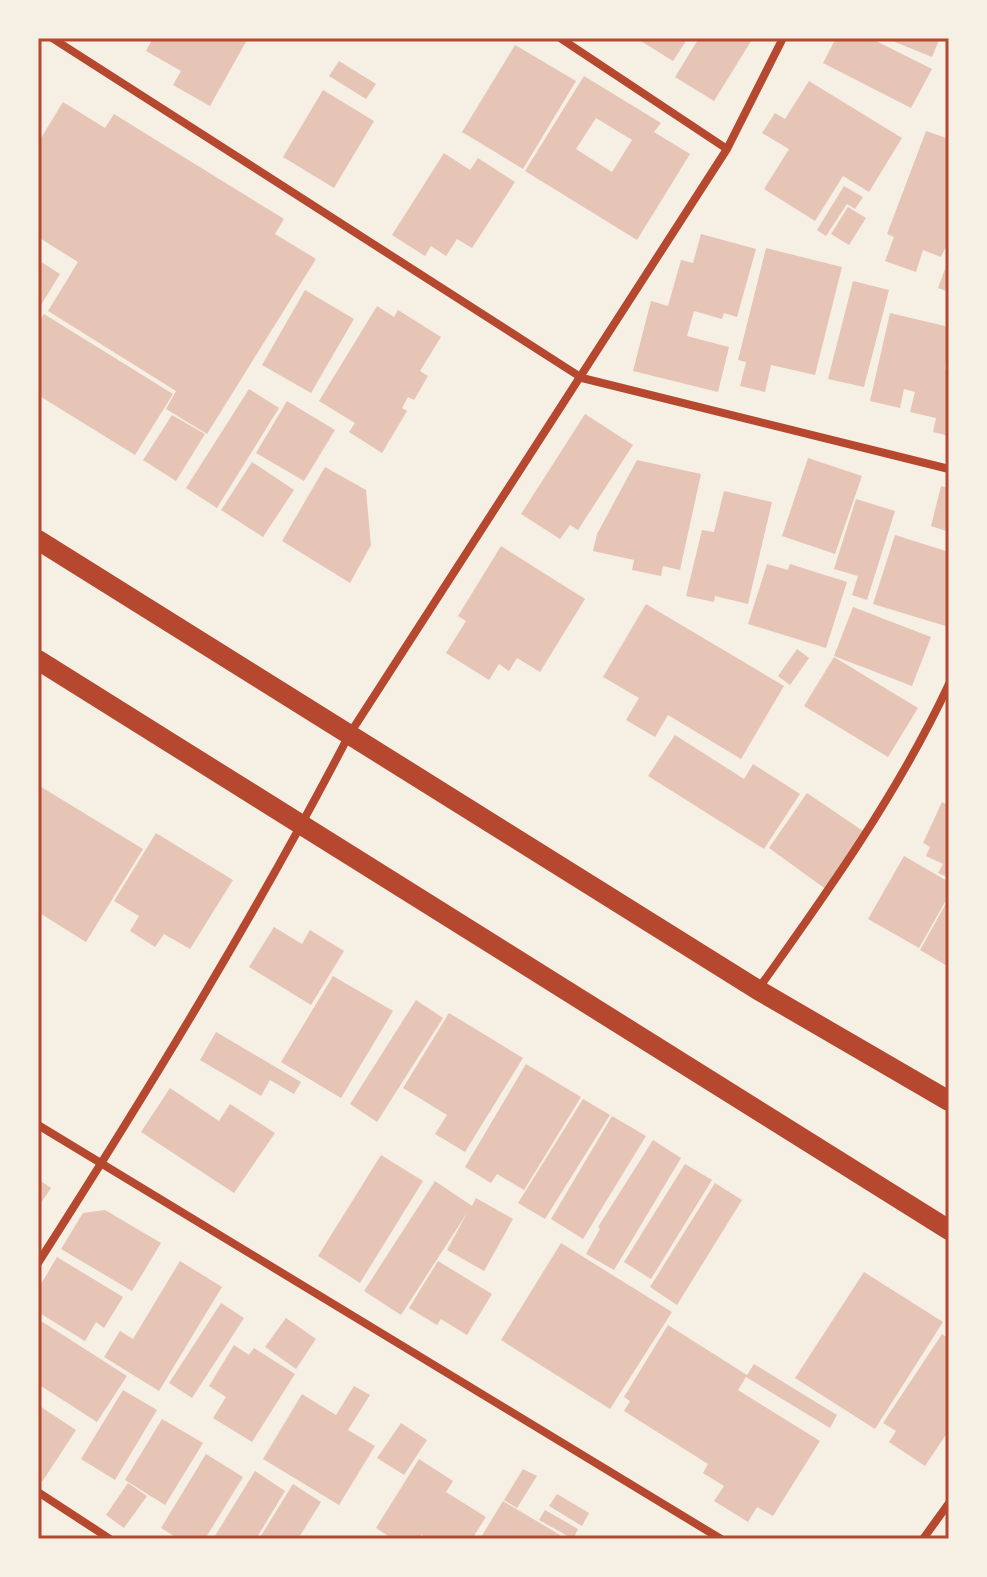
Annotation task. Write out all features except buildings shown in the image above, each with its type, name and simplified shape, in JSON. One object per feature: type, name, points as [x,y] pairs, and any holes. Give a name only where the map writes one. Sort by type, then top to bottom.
[{"type":"main road","points":[[38,540],[758,990],[949,1101]]},
{"type":"main road","points":[[38,660],[949,1230]]},
{"type":"street","points":[[52,38],[582,378],[949,469]]},
{"type":"street","points":[[560,38],[727,149]]},
{"type":"street","points":[[38,1263],[101,1164],[301,827],[349,735],[727,149],[783,38]]},
{"type":"street","points":[[758,990],[858,848],[923,738],[949,684]]},
{"type":"street","points":[[38,1125],[721,1539]]},
{"type":"street","points":[[38,1492],[110,1539]]},
{"type":"street","points":[[923,1539],[949,1503]]}]
